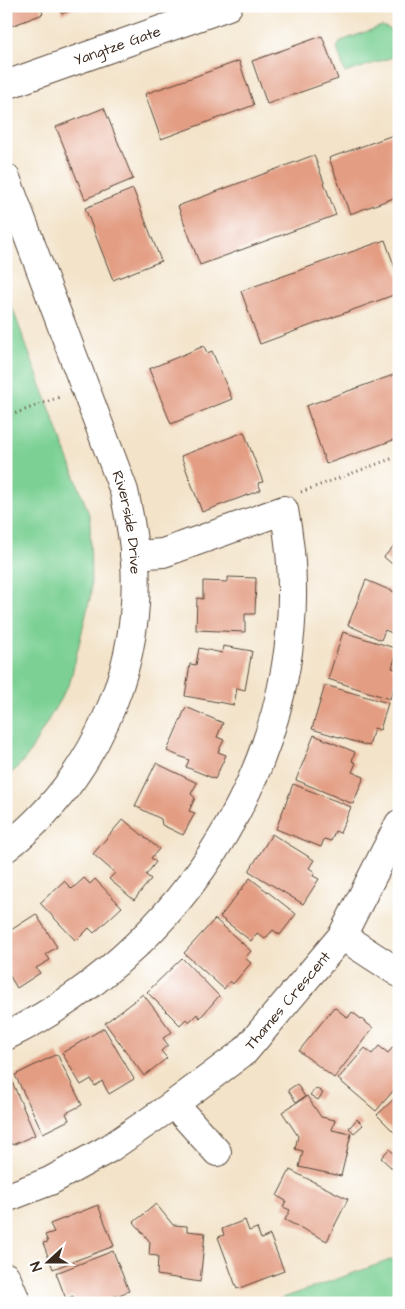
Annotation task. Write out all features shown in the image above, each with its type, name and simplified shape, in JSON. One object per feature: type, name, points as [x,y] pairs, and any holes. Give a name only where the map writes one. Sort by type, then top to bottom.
[{"type":"street","name":"Yangtze Gate","points":[[6,85],[228,6]]},
{"type":"street","name":"Riverside Drive","points":[[6,178],[124,491],[134,555],[135,599],[128,649],[107,719],[91,752],[70,784],[48,810],[6,848]]},
{"type":"street","points":[[6,1036],[68,1002],[120,962],[159,922],[194,881],[245,798],[264,750],[280,701],[290,644],[292,580],[289,534],[284,510],[163,553],[134,555]]},
{"type":"street","name":"Thames Crescent","points":[[6,1198],[50,1181],[110,1148],[174,1104],[245,1050],[342,936],[399,824]]},
{"type":"street","points":[[342,936],[399,973]]},
{"type":"street","points":[[174,1104],[217,1152]]},
{"type":"street","points":[[6,1277],[17,1303]]},
{"type":"path","points":[[6,417],[62,396]]},
{"type":"path","points":[[284,510],[292,495],[399,456]]},
{"type":"green space","points":[[382,26],[390,29],[399,55],[345,73],[337,48],[341,41]]},
{"type":"green space","points":[[6,291],[90,517],[91,594],[70,682],[27,757],[6,779]]},
{"type":"green space","points":[[399,1257],[399,1303],[269,1303]]},
{"type":"building","points":[[6,6],[40,6],[43,14],[6,28]]},
{"type":"building","points":[[59,6],[80,6],[62,14]]},
{"type":"building","points":[[322,36],[338,79],[267,104],[252,61]]},
{"type":"building","points":[[239,61],[254,105],[161,139],[145,94]]},
{"type":"building","points":[[104,108],[133,179],[85,199],[56,127]]},
{"type":"building","points":[[399,133],[399,196],[350,214],[329,158]]},
{"type":"building","points":[[314,155],[336,215],[200,265],[178,206]]},
{"type":"building","points":[[133,189],[161,261],[113,280],[85,208]]},
{"type":"building","points":[[385,240],[399,279],[399,293],[260,344],[241,291]]},
{"type":"building","points":[[204,346],[207,353],[212,351],[232,399],[171,424],[149,369]]},
{"type":"building","points":[[399,373],[399,438],[326,464],[306,406]]},
{"type":"building","points":[[244,432],[263,482],[258,483],[261,490],[202,512],[181,456]]},
{"type":"building","points":[[399,540],[399,570],[384,557]]},
{"type":"building","points":[[228,577],[256,578],[255,614],[245,614],[245,632],[196,630],[197,598],[203,599],[203,581],[228,582]]},
{"type":"building","points":[[366,580],[399,594],[399,626],[394,634],[385,630],[381,640],[348,625]]},
{"type":"building","points":[[343,632],[398,649],[392,668],[399,670],[399,672],[390,699],[328,679]]},
{"type":"building","points":[[223,646],[252,651],[245,690],[237,688],[234,705],[185,696],[190,664],[196,665],[199,648],[222,653]]},
{"type":"building","points":[[325,685],[388,703],[380,730],[374,728],[369,746],[312,729]]},
{"type":"building","points":[[186,707],[223,723],[217,737],[224,740],[218,752],[226,755],[215,779],[186,767],[189,760],[167,751]]},
{"type":"building","points":[[314,735],[355,752],[352,761],[356,763],[352,772],[364,777],[353,804],[296,780]]},
{"type":"building","points":[[156,763],[197,783],[191,794],[195,798],[189,811],[195,813],[183,835],[162,825],[161,819],[135,806]]},
{"type":"building","points":[[293,784],[351,807],[340,833],[335,831],[331,841],[324,839],[321,847],[276,829]]},
{"type":"building","points":[[123,819],[159,849],[151,858],[156,862],[146,875],[151,879],[134,900],[109,879],[115,873],[93,854]]},
{"type":"building","points":[[272,834],[314,860],[309,868],[315,872],[313,876],[319,879],[303,904],[249,871]]},
{"type":"building","points":[[84,878],[90,884],[95,879],[122,907],[94,933],[89,928],[76,941],[40,903],[64,881],[72,889]]},
{"type":"building","points":[[250,878],[296,914],[280,935],[273,930],[265,939],[257,933],[251,941],[220,917]]},
{"type":"building","points":[[36,914],[57,947],[46,954],[50,960],[36,968],[40,973],[17,988],[6,970],[6,928],[9,927],[11,930]]},
{"type":"building","points":[[215,919],[251,951],[245,958],[251,963],[233,984],[230,981],[224,989],[184,953]]},
{"type":"building","points":[[182,958],[219,996],[200,1018],[197,1014],[189,1022],[186,1019],[180,1025],[147,992]]},
{"type":"building","points":[[143,994],[172,1032],[163,1038],[168,1045],[161,1051],[167,1058],[144,1076],[105,1023]]},
{"type":"building","points":[[334,1007],[348,1018],[352,1012],[373,1028],[334,1078],[299,1051]]},
{"type":"building","points":[[104,1028],[134,1079],[109,1094],[102,1081],[95,1086],[91,1079],[81,1085],[62,1053]]},
{"type":"building","points":[[379,1046],[388,1053],[394,1046],[399,1050],[399,1084],[376,1111],[338,1079],[365,1048],[372,1054]]},
{"type":"building","points":[[57,1054],[82,1105],[66,1113],[69,1120],[43,1133],[15,1075]]},
{"type":"building","points":[[10,1077],[35,1135],[12,1145],[10,1140],[6,1142],[6,1079]]},
{"type":"building","points":[[297,1084],[305,1097],[296,1102],[288,1090]]},
{"type":"building","points":[[316,1088],[323,1093],[318,1100],[310,1095]]},
{"type":"building","points":[[399,1094],[399,1137],[377,1115]]},
{"type":"building","points":[[307,1096],[321,1117],[335,1120],[332,1130],[351,1134],[341,1176],[299,1167],[303,1151],[295,1149],[298,1136],[282,1112]]},
{"type":"building","points":[[357,1119],[363,1125],[354,1133],[349,1128]]},
{"type":"building","points":[[389,1149],[399,1158],[399,1162],[393,1169],[381,1158]]},
{"type":"building","points":[[290,1170],[348,1199],[327,1241],[285,1220],[290,1210],[283,1207],[286,1201],[277,1196]]},
{"type":"building","points":[[156,1204],[173,1225],[187,1226],[187,1231],[205,1233],[200,1282],[157,1275],[158,1256],[149,1255],[150,1242],[134,1222]]},
{"type":"building","points":[[98,1205],[114,1246],[53,1269],[43,1243],[48,1242],[45,1235],[54,1232],[50,1224]]},
{"type":"building","points":[[245,1220],[249,1231],[257,1228],[261,1239],[270,1235],[284,1271],[237,1289],[218,1237],[224,1235],[222,1229]]},
{"type":"building","points":[[113,1251],[129,1291],[99,1303],[76,1303],[73,1296],[66,1299],[56,1273]]}]
